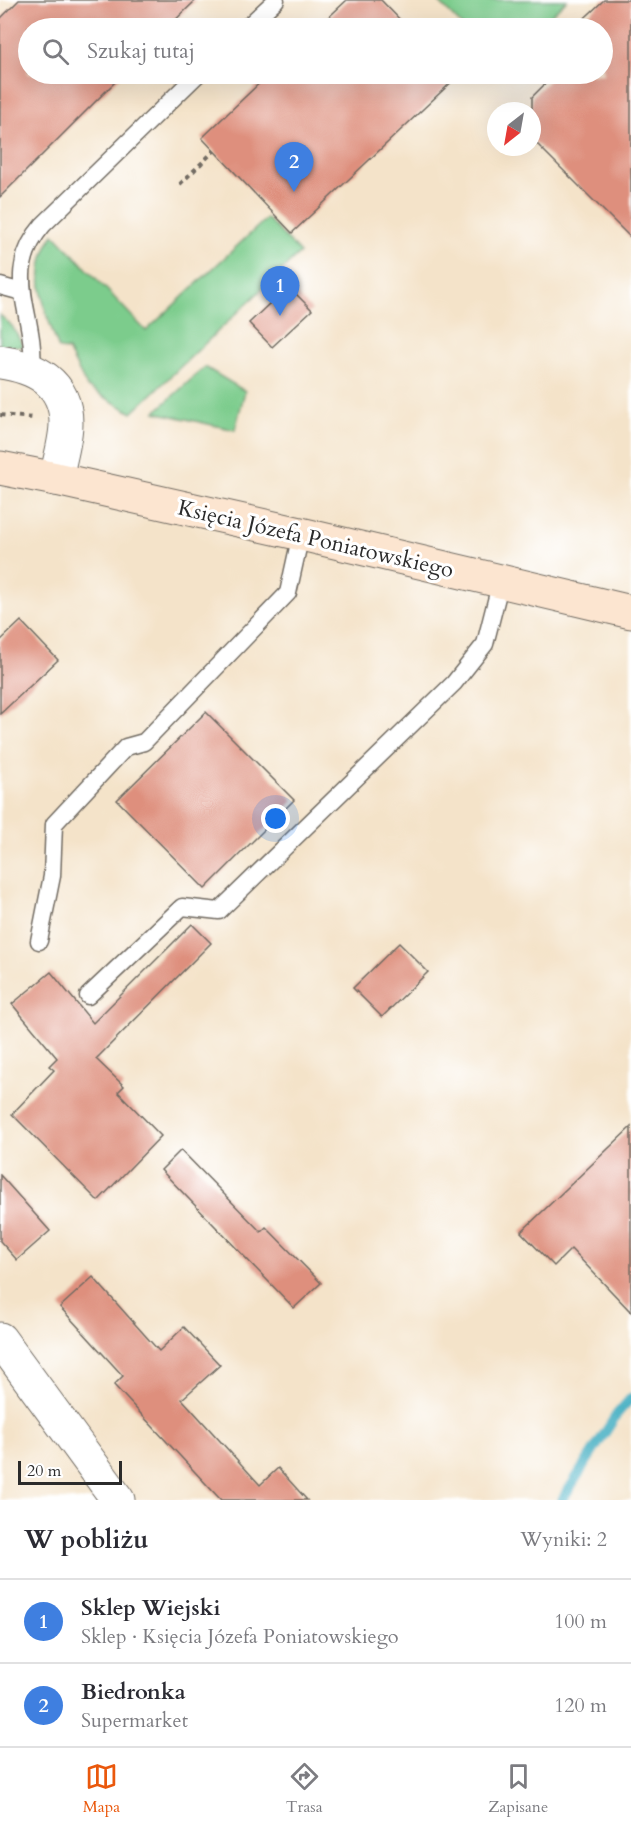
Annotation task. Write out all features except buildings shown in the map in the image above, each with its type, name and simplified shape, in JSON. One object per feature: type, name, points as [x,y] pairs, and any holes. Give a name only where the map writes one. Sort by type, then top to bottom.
[{"type":"main road","name":"Księcia Józefa Poniatowskiego","points":[[0,468],[301,534],[631,612]]},
{"type":"street","points":[[0,362],[16,364],[32,370],[51,383],[64,405],[65,434],[56,479]]},
{"type":"street","points":[[0,1339],[118,1500]]},
{"type":"lane","points":[[257,18],[276,0]]},
{"type":"lane","points":[[32,370],[32,339],[22,292],[24,258],[29,243],[133,135],[187,84]]},
{"type":"lane","points":[[0,286],[22,292]]},
{"type":"lane","points":[[39,941],[52,876],[54,824],[126,747],[144,742],[288,593],[301,534]]},
{"type":"lane","points":[[88,996],[182,907],[219,911],[454,683],[486,644],[501,580]]},
{"type":"path","points":[[180,184],[214,151]]},
{"type":"path","points":[[0,415],[20,418],[40,417]]},
{"type":"green space","points":[[437,0],[567,0],[548,18],[454,18]]},
{"type":"green space","points":[[267,218],[300,253],[132,413],[87,387],[68,350],[59,349],[44,306],[40,277],[42,262],[46,248],[54,234],[146,331]]},
{"type":"green space","points":[[0,315],[12,326],[24,347],[0,345]]},
{"type":"green space","points":[[205,367],[245,391],[235,430],[155,412]]},
{"type":"waterway","points":[[562,1500],[617,1414],[631,1398]]},
{"type":"place","name":"Biedronka","points":[[294,192]]},
{"type":"place","name":"Sklep Wiejski","points":[[280,316]]}]
